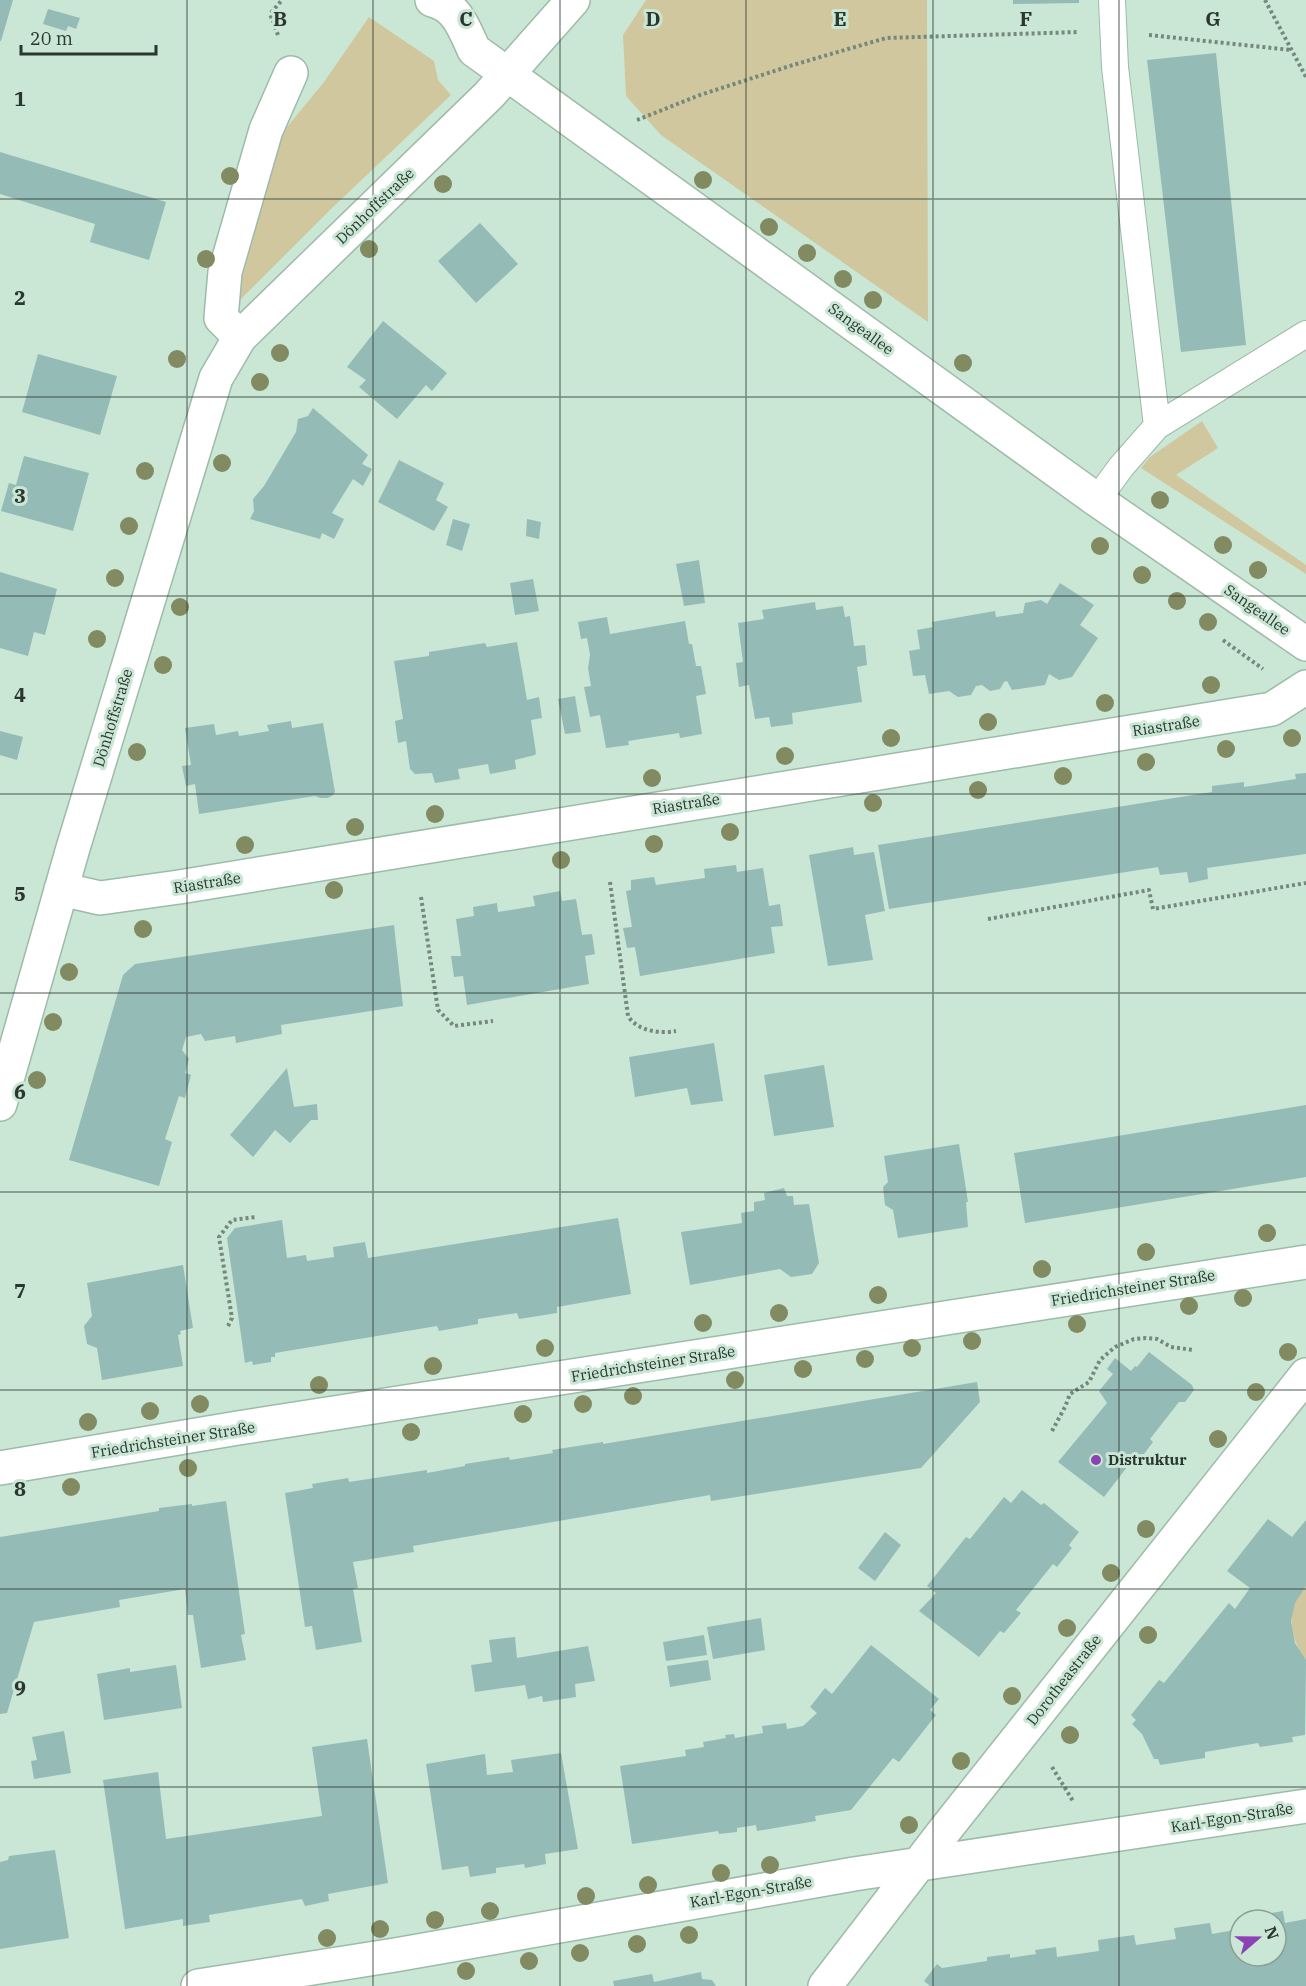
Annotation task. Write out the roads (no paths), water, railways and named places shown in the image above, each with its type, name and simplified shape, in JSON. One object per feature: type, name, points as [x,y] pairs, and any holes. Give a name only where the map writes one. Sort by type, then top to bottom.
[{"type":"street","name":"Sangeallee","points":[[432,0],[441,2],[460,19],[474,50],[1097,500],[1306,644]]},
{"type":"street","name":"Dönhoffstraße","points":[[0,1104],[61,889],[216,378],[240,337],[508,74],[573,0]]},
{"type":"street","points":[[240,337],[221,318],[225,272],[266,130],[291,73]]},
{"type":"street","name":"Riastraße","points":[[61,889],[100,898],[357,858],[1272,709],[1306,687]]},
{"type":"street","name":"Friedrichsteiner Straße","points":[[0,1468],[238,1428],[1306,1262]]},
{"type":"street","name":"Dorotheastraße","points":[[825,1986],[918,1864],[1306,1375]]},
{"type":"street","name":"Karl-Egon-Straße","points":[[198,1986],[406,1953],[918,1864],[993,1855],[1306,1806]]},
{"type":"lane","points":[[1112,0],[1116,79],[1156,426]]},
{"type":"lane","points":[[1097,500],[1156,426],[1306,334]]},
{"type":"place","name":"Distruktur","points":[[1096,1460]]}]
